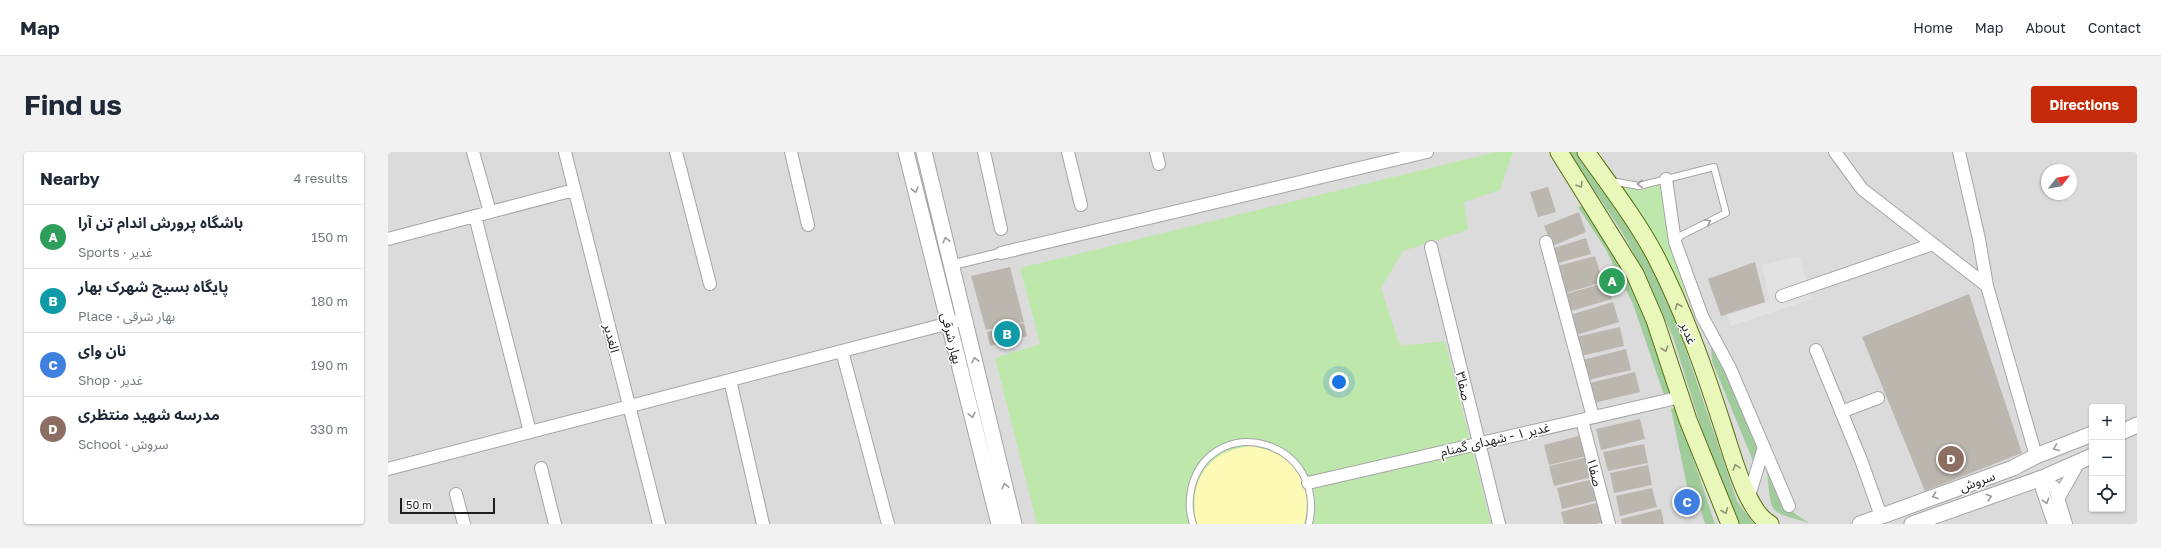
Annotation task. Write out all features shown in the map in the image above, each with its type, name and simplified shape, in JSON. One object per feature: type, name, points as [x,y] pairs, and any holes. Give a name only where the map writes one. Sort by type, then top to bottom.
[{"type":"main road","points":[[1559,152],[1635,274],[1655,320],[1688,420],[1730,524]]},
{"type":"main road","name":"غدیر","points":[[1586,152],[1654,254],[1670,287],[1711,390],[1739,476],[1757,510],[1770,524]]},
{"type":"street","points":[[473,152],[490,212]]},
{"type":"street","name":"الغدیر","points":[[565,152],[659,524]]},
{"type":"street","points":[[678,152],[710,284]]},
{"type":"street","points":[[790,152],[808,225]]},
{"type":"street","name":"بهار شرقی","points":[[906,152],[999,524]]},
{"type":"street","name":"بهار شرقی","points":[[924,152],[1014,524]]},
{"type":"street","points":[[984,152],[1001,229]]},
{"type":"street","points":[[1068,152],[1081,205]]},
{"type":"street","points":[[952,265],[1426,152]]},
{"type":"street","points":[[1835,152],[1862,189],[1987,286]]},
{"type":"street","points":[[1958,152],[1979,239],[1987,286],[2042,478],[2042,489],[2054,524]]},
{"type":"street","points":[[1666,179],[1675,242],[1702,316],[1730,368],[1789,506]]},
{"type":"street","points":[[388,238],[574,190]]},
{"type":"street","points":[[475,216],[530,432]]},
{"type":"street","name":"صفا۱","points":[[1546,242],[1588,419],[1608,524]]},
{"type":"street","points":[[1782,296],[1932,244]]},
{"type":"street","name":"صفا۳","points":[[1432,247],[1478,443],[1499,524]]},
{"type":"street","points":[[1694,348],[1702,316]]},
{"type":"street","points":[[388,469],[965,319]]},
{"type":"street","points":[[1816,350],[1881,516]]},
{"type":"street","points":[[842,351],[888,524]]},
{"type":"street","points":[[730,380],[763,524]]},
{"type":"street","name":"غدیر ۱ - شهدای گمنام","points":[[1308,483],[1681,397]]},
{"type":"street","points":[[1841,412],[1878,398]]},
{"type":"street","points":[[2125,431],[2137,425]]},
{"type":"street","name":"سروش","points":[[1860,524],[2013,468],[2036,456],[2089,435]]},
{"type":"street","points":[[1749,496],[1764,446]]},
{"type":"street","points":[[2058,499],[2086,459]]},
{"type":"street","name":"سروش","points":[[1912,524],[2042,478],[2086,459]]},
{"type":"street","points":[[541,468],[555,524]]},
{"type":"street","points":[[2042,478],[2055,488],[2066,524]]},
{"type":"street","points":[[456,494],[464,524]]},
{"type":"lane","points":[[1606,180],[1639,186],[1714,168],[1726,213],[1682,235],[1675,242]]},
{"type":"lane","points":[[1193,524],[1189,504],[1191,489],[1196,476],[1204,464],[1214,454],[1226,447],[1247,443],[1268,445],[1281,451],[1293,459],[1302,470],[1308,483],[1311,497],[1311,511],[1308,524]]},
{"type":"shaded area","points":[[388,152],[2137,152],[2137,524],[388,524]]},
{"type":"shaded area","points":[[1799,256],[1812,299],[1731,326],[1727,316],[1770,301],[1762,265]]},
{"type":"green space","points":[[1496,152],[1513,152],[1500,190],[1464,202],[1468,230],[1403,251],[1381,288],[1400,346],[1445,341],[1491,524],[1037,524],[995,358],[1040,344],[1020,268]]},
{"type":"green space","points":[[1569,152],[1581,152],[1649,259],[1671,306],[1737,501],[1754,524],[1734,524],[1720,488],[1673,337],[1646,276],[1622,232]]},
{"type":"green space","points":[[1662,184],[1671,238],[1687,299],[1655,245],[1614,186],[1641,188]]},
{"type":"green space","points":[[1586,205],[1634,289],[1671,391],[1664,395],[1633,304],[1605,248],[1578,207]]},
{"type":"green space","points":[[1711,346],[1726,368],[1758,441],[1755,466],[1712,361]]},
{"type":"green space","points":[[1676,407],[1715,524],[1705,524],[1699,503],[1687,486],[1671,409]]},
{"type":"green space","points":[[1767,472],[1771,472],[1788,509],[1809,523],[1785,516],[1774,509],[1771,504]]},
{"type":"sand","points":[[1250,446],[1279,455],[1298,471],[1306,494],[1307,508],[1304,524],[1197,524],[1194,501],[1199,480],[1204,470],[1211,462],[1221,455],[1234,449]]},
{"type":"building","points":[[1548,187],[1556,212],[1538,217],[1530,192]]},
{"type":"building","points":[[1579,212],[1586,232],[1552,246],[1544,226]]},
{"type":"building","points":[[1586,238],[1591,254],[1558,263],[1554,248]]},
{"type":"building","points":[[1595,256],[1603,282],[1566,293],[1558,266]]},
{"type":"building","points":[[1755,262],[1765,302],[1721,316],[1708,279]]},
{"type":"building","points":[[1010,267],[1024,322],[986,330],[971,276]]},
{"type":"building","points":[[1607,282],[1612,299],[1571,311],[1566,294]]},
{"type":"building","points":[[1969,294],[2022,453],[1925,491],[1862,337]]},
{"type":"building","points":[[1613,302],[1619,322],[1576,335],[1570,315]]},
{"type":"building","points":[[1024,323],[1027,336],[990,346],[987,332]]},
{"type":"building","points":[[1620,327],[1624,346],[1581,356],[1576,337]]},
{"type":"building","points":[[1626,349],[1631,370],[1588,380],[1583,360]]},
{"type":"building","points":[[1635,372],[1640,392],[1594,403],[1590,383]]},
{"type":"building","points":[[1640,419],[1645,439],[1601,450],[1596,429]]},
{"type":"building","points":[[1582,435],[1587,456],[1549,465],[1544,445]]},
{"type":"building","points":[[1644,444],[1648,463],[1608,471],[1603,452]]},
{"type":"building","points":[[1588,457],[1593,477],[1554,486],[1549,466]]},
{"type":"building","points":[[1648,465],[1652,485],[1614,493],[1610,473]]},
{"type":"building","points":[[1593,479],[1599,500],[1562,509],[1557,488]]},
{"type":"building","points":[[1652,488],[1657,507],[1620,516],[1616,496]]},
{"type":"building","points":[[1600,502],[1605,522],[1595,524],[1564,524],[1561,512]]},
{"type":"building","points":[[1661,509],[1664,524],[1622,524],[1621,519]]},
{"type":"place","name":"باشگاه پرورش اندام تن آرا","points":[[1612,281]]},
{"type":"place","name":"پایگاه بسیج شهرک بهار","points":[[1007,334]]},
{"type":"place","name":"مدرسه شهید منتظری","points":[[1951,459]]},
{"type":"place","name":"نان وای","points":[[1687,502]]}]
